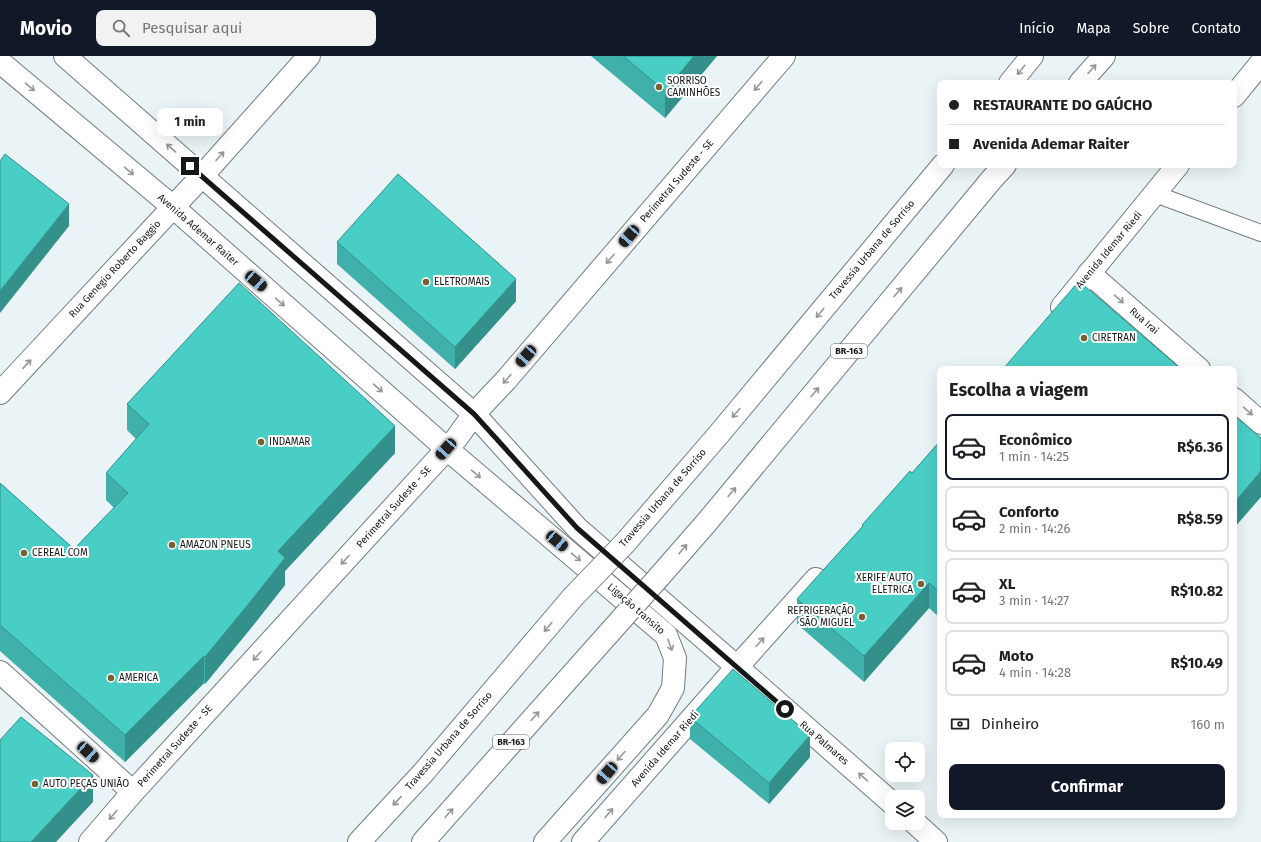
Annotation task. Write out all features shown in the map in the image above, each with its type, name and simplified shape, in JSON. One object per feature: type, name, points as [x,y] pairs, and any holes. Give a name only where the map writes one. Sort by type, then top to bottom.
[{"type":"main road","points":[[65,56],[474,414]]},
{"type":"main road","name":"Rua Genegio Roberto Baggio","points":[[0,392],[202,176],[309,56]]},
{"type":"main road","name":"Perimetral Sudeste - SE","points":[[90,842],[133,792],[456,439],[474,414],[511,374],[784,56]]},
{"type":"main road","points":[[1012,80],[1032,56]]},
{"type":"main road","points":[[1083,80],[1104,56]]},
{"type":"main road","name":"Avenida Ademar Raiter","points":[[0,62],[172,207],[446,449]]},
{"type":"main road","points":[[1237,92],[1261,63]]},
{"type":"main road","name":"Travessia Urbana de Sorriso","points":[[359,842],[423,773],[574,597],[625,543],[719,434],[941,168]]},
{"type":"main road","name":"BR-163","points":[[423,842],[707,522],[1002,168]]},
{"type":"main road","name":"Avenida Idemar Riedi","points":[[1047,324],[1176,168]]},
{"type":"main road","name":"Rua Irai","points":[[1089,273],[1196,366]]},
{"type":"main road","points":[[1237,402],[1261,423]]},
{"type":"main road","name":"Rua Palmares","points":[[474,414],[577,528],[885,797]]},
{"type":"main road","name":"Ligação transito","points":[[446,449],[666,634],[675,658],[673,688],[658,715],[545,842]]},
{"type":"main road","name":"Avenida Idemar Riedi","points":[[584,842],[737,667],[828,566]]},
{"type":"main road","points":[[0,672],[133,792]]},
{"type":"main road","points":[[922,830],[936,842]]},
{"type":"lane","points":[[1155,194],[1261,233]]},
{"type":"building","points":[[623,56],[694,56],[665,91]]},
{"type":"building","points":[[5,154],[69,204],[0,291],[0,161]]},
{"type":"building","name":"ELETROMAIS","points":[[398,174],[516,279],[455,347],[337,242]]},
{"type":"building","points":[[1079,281],[1178,366],[1006,366]]},
{"type":"building","points":[[239,283],[395,426],[278,551],[285,558],[205,657],[204,656],[125,735],[0,625],[0,483],[74,549],[128,493],[106,473],[149,424],[127,404]]},
{"type":"building","points":[[1237,418],[1261,438],[1261,471],[1237,499]]},
{"type":"building","points":[[937,444],[937,590],[929,583],[864,656],[797,599],[910,471],[912,473]]},
{"type":"building","points":[[733,669],[810,735],[769,783],[690,717]]},
{"type":"building","name":"AUTO PEÇAS UNIÃO","points":[[21,717],[93,775],[31,842],[0,842],[0,740]]},
{"type":"place","name":"SORRISO CAMINHÕES","points":[[659,87]]},
{"type":"place","name":"ELETROMAIS","points":[[426,282]]},
{"type":"place","name":"CIRETRAN","points":[[1084,338]]},
{"type":"place","name":"INDAMAR","points":[[261,442]]},
{"type":"place","name":"AMAZON PNEUS","points":[[172,545]]},
{"type":"place","name":"CEREAL COM","points":[[24,553]]},
{"type":"place","name":"XERIFE AUTO ELETRICA","points":[[921,584]]},
{"type":"place","name":"REFRIGERAÇÃO SÃO MIGUEL","points":[[862,617]]},
{"type":"place","name":"AMERICA","points":[[111,678]]},
{"type":"place","name":"AUTO PEÇAS UNIÃO","points":[[35,784]]},
{"type":"route","points":[[190,166],[474,414],[577,528],[785,709]]}]
